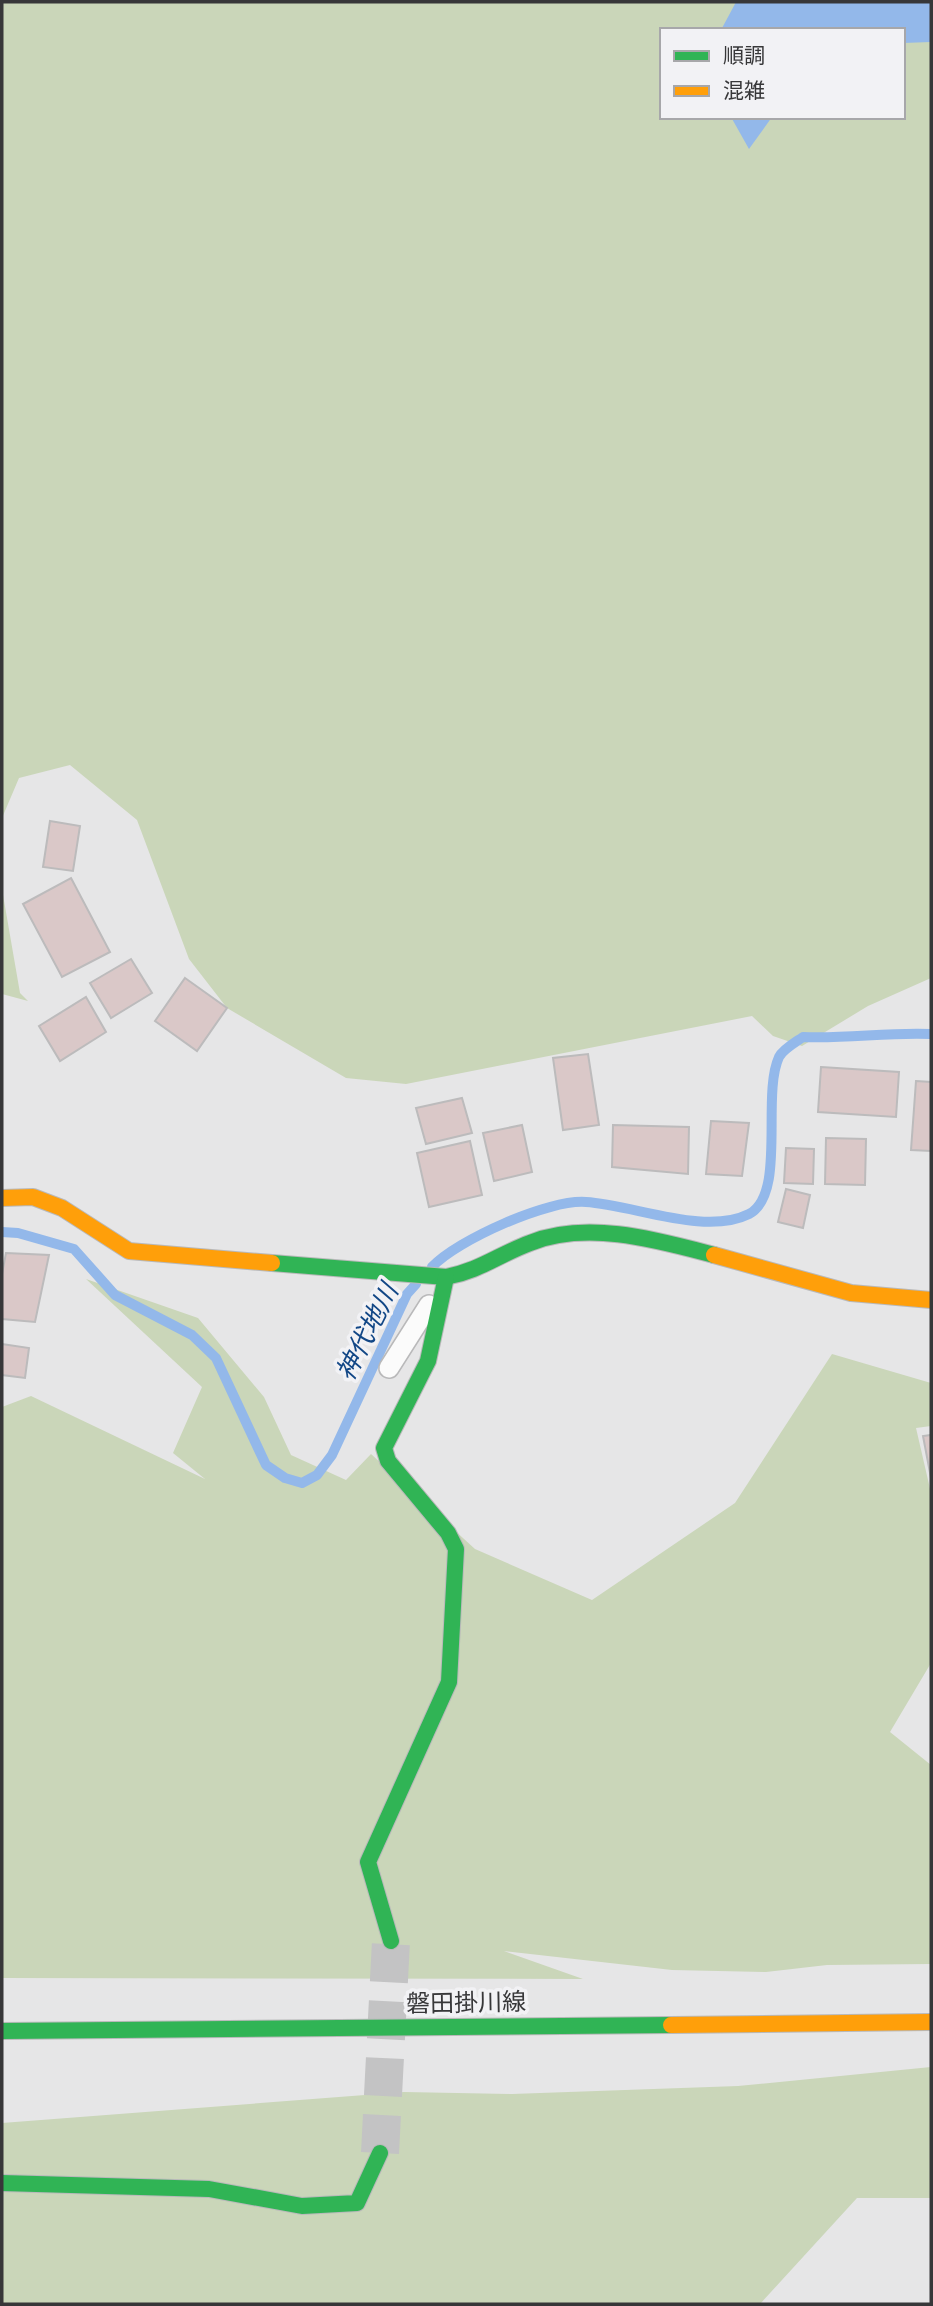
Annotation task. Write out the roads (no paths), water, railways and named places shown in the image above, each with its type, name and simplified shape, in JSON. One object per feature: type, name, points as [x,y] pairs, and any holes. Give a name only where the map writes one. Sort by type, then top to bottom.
[{"type":"street","points":[[2,1198],[33,1197],[62,1208],[129,1251],[442,1277],[468,1273],[531,1242],[563,1234],[601,1231],[698,1251],[850,1293],[931,1300]]},
{"type":"street","points":[[391,1941],[368,1862],[449,1682],[456,1549],[448,1532],[388,1461],[384,1448],[428,1361],[442,1277]]},
{"type":"street","name":"磐田掛川線","points":[[2,2031],[931,2022]]},
{"type":"street","points":[[2,2048],[93,2030]]},
{"type":"street","points":[[2,2183],[209,2189],[302,2206],[357,2203],[380,2153]]},
{"type":"lane","points":[[389,1368],[442,1277]]},
{"type":"water","points":[[736,2],[931,2],[931,42],[905,43],[905,28],[722,28]]},
{"type":"water","points":[[732,119],[771,119],[749,149]]},
{"type":"waterway","name":"神代地川","points":[[432,1267],[461,1245],[504,1223],[570,1203],[605,1204],[691,1221],[731,1220],[749,1214],[760,1203],[767,1187],[774,1074],[783,1051],[803,1037],[931,1034]]},
{"type":"waterway","name":"神代地川","points":[[2,1232],[18,1233],[74,1249],[115,1295],[192,1335],[216,1358],[266,1465],[285,1478],[302,1483],[317,1475],[332,1455],[407,1294],[416,1284]]},
{"type":"tunnel","points":[[380,2153],[391,1941]]}]
